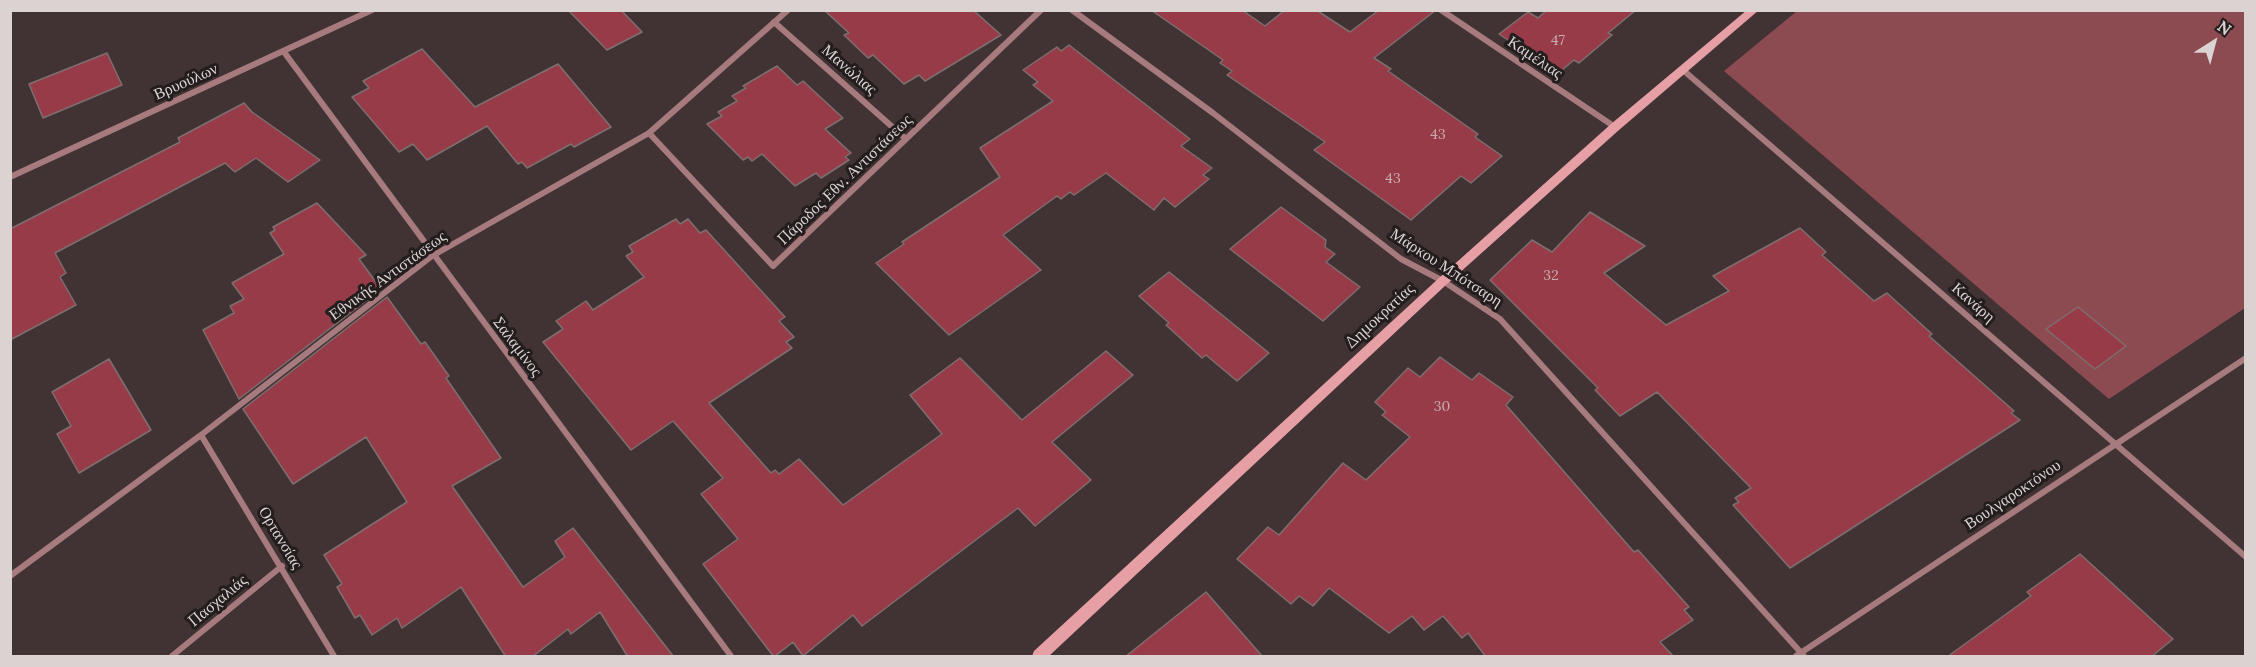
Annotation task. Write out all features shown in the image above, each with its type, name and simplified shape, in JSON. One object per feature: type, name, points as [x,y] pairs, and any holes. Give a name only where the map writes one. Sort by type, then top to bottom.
[{"type":"street","name":"Βρυούλων","points":[[10,177],[372,10]]},
{"type":"street","name":"Εθνικής Αντιστάσεως","points":[[10,576],[201,435],[432,256],[649,133],[788,10]]},
{"type":"street","name":"Πάροδος Εθν. Αντιστάσεως","points":[[649,133],[773,266],[780,263],[1041,10]]},
{"type":"street","name":"Μάρκου Μπότσαρη","points":[[1072,10],[1213,113],[1401,259],[1443,281],[1500,319],[1800,656]]},
{"type":"street","name":"Καμέλιας","points":[[1441,10],[1615,127]]},
{"type":"street","name":"Δημοκρατίας","points":[[1043,655],[1443,281],[1615,127],[1754,10]]},
{"type":"street","name":"Μανώλιας","points":[[774,22],[906,139]]},
{"type":"street","name":"Σαλαμίνος","points":[[284,52],[432,256],[731,657]]},
{"type":"street","name":"Κανάρη","points":[[1683,70],[2246,557]]},
{"type":"street","name":"Βουλγαροκτόνου","points":[[1800,656],[2115,443],[2246,358]]},
{"type":"street","name":"Ορτανσίας","points":[[201,435],[282,566],[334,657]]},
{"type":"street","name":"Πασχαλιάς","points":[[172,657],[282,566]]},
{"type":"shaded area","points":[[1797,11],[2245,11],[2245,308],[2109,399],[1724,71]]},
{"type":"building","points":[[568,10],[621,10],[642,32],[607,50]]},
{"type":"building","points":[[824,10],[973,10],[1001,35],[925,81],[919,75],[904,84],[873,55],[868,58],[844,35],[849,33]]},
{"type":"building","points":[[1151,10],[1242,10],[1265,26],[1285,10],[1316,10],[1350,32],[1379,10],[1436,10],[1374,58],[1391,69],[1388,71],[1478,134],[1475,137],[1502,156],[1471,183],[1461,176],[1411,220],[1314,150],[1325,142],[1227,75],[1232,71],[1220,63],[1223,60]]},
{"type":"building","points":[[1547,10],[1636,10],[1608,33],[1612,35],[1579,63],[1574,60],[1556,75],[1511,46],[1514,44],[1499,34],[1528,12],[1538,18]]},
{"type":"building","points":[[1069,45],[1190,139],[1181,146],[1212,168],[1203,175],[1209,179],[1175,207],[1164,198],[1154,210],[1106,173],[1074,195],[1070,192],[1061,199],[1057,196],[1003,235],[1041,270],[949,335],[876,263],[904,244],[902,242],[1000,177],[980,148],[1053,101],[1033,85],[1038,82],[1023,70],[1057,47],[1061,51]]},
{"type":"building","points":[[422,49],[475,107],[558,64],[611,127],[574,147],[571,144],[527,168],[522,162],[518,164],[487,126],[427,160],[413,144],[399,152],[352,97],[369,88],[363,81]]},
{"type":"building","points":[[107,53],[122,85],[43,118],[29,84]]},
{"type":"building","points":[[777,66],[797,85],[803,81],[843,118],[825,129],[851,153],[845,157],[849,160],[821,178],[816,173],[795,186],[762,154],[752,161],[748,157],[743,160],[707,124],[722,116],[718,112],[737,101],[732,96],[746,88],[743,86]]},
{"type":"building","points":[[244,103],[252,112],[320,160],[288,182],[256,158],[235,172],[225,163],[55,253],[66,273],[60,277],[76,305],[10,340],[10,229],[180,142],[178,138]]},
{"type":"building","points":[[317,203],[366,255],[359,259],[381,289],[239,399],[203,330],[234,313],[230,306],[244,299],[232,283],[284,254],[270,233],[275,230],[273,227]]},
{"type":"building","points":[[1281,207],[1326,240],[1325,247],[1335,254],[1326,262],[1360,287],[1323,321],[1230,249]]},
{"type":"building","points":[[1590,212],[1645,246],[1604,273],[1666,325],[1729,291],[1713,276],[1800,228],[1826,252],[1822,255],[1874,301],[1887,293],[1932,334],[1929,336],[2014,411],[2011,413],[2020,420],[1790,568],[1733,505],[1739,502],[1735,498],[1751,488],[1657,392],[1620,416],[1595,390],[1598,388],[1490,280],[1532,240],[1552,252]]},
{"type":"building","points":[[676,219],[680,224],[688,219],[700,233],[706,230],[785,317],[779,321],[794,337],[786,342],[792,348],[709,403],[771,473],[775,470],[779,474],[799,459],[843,505],[942,434],[910,395],[960,358],[1022,420],[1106,351],[1133,375],[1052,442],[1091,480],[1035,526],[1018,508],[862,626],[853,615],[803,656],[793,642],[774,657],[703,564],[738,539],[701,494],[723,478],[673,421],[631,450],[543,342],[563,329],[556,321],[586,301],[593,310],[644,277],[626,256],[633,252],[629,246]]},
{"type":"building","points":[[1169,272],[1269,353],[1237,381],[1206,355],[1202,358],[1139,296]]},
{"type":"building","points":[[387,297],[421,344],[425,342],[449,376],[446,378],[501,458],[452,486],[523,587],[565,557],[555,541],[573,528],[674,657],[628,657],[600,612],[571,634],[568,629],[532,657],[506,657],[461,587],[402,628],[397,618],[372,635],[360,615],[355,618],[337,587],[342,584],[324,555],[407,502],[366,437],[293,484],[243,409]]},
{"type":"building","points":[[2078,307],[2126,346],[2095,369],[2046,329]]},
{"type":"building","points":[[1440,357],[1472,380],[1479,373],[1513,397],[1506,405],[1634,552],[1638,550],[1689,607],[1684,610],[1693,620],[1660,642],[1674,657],[1486,657],[1468,633],[1462,638],[1443,616],[1424,630],[1412,616],[1389,633],[1329,588],[1313,606],[1299,596],[1291,604],[1237,559],[1268,527],[1279,535],[1343,463],[1366,480],[1410,437],[1382,415],[1386,412],[1375,402],[1408,368],[1420,377]]},
{"type":"building","points":[[109,359],[151,430],[79,473],[57,434],[71,426],[52,392]]},
{"type":"building","points":[[2080,554],[2173,639],[2151,657],[1947,657],[2031,596],[2027,592]]},
{"type":"building","points":[[1206,592],[1263,657],[1125,657]]}]
